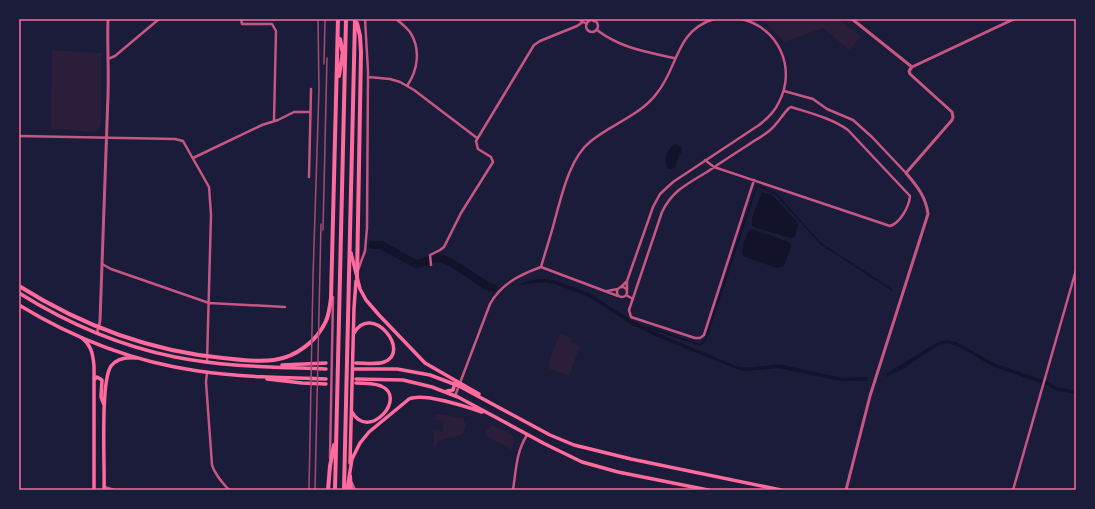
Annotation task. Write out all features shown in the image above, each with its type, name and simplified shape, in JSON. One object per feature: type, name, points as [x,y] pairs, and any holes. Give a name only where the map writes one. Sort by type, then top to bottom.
[{"type":"highway","points":[[338,19],[345,80]]},
{"type":"highway","points":[[19,286],[54,307],[90,324],[136,341],[162,348],[209,356],[262,361],[281,359],[297,352],[310,342],[325,322],[330,307],[333,264],[338,19]]},
{"type":"highway","points":[[336,100],[347,19]]},
{"type":"highway","points":[[335,490],[347,19]]},
{"type":"highway","points":[[355,19],[361,46],[357,278]]},
{"type":"highway","points":[[344,490],[355,19]]},
{"type":"highway","points":[[329,490],[330,466],[336,431]]},
{"type":"highway","points":[[350,476],[351,490]]},
{"type":"main road","points":[[335,490],[347,19]]},
{"type":"main road","points":[[344,490],[348,237],[355,19]]},
{"type":"main road","points":[[348,237],[360,289],[369,304],[427,365],[452,378],[458,384]]},
{"type":"main road","points":[[350,476],[354,305],[357,278]]},
{"type":"main road","points":[[19,293],[63,318],[97,333],[146,350],[175,357],[207,362],[252,366],[326,368]]},
{"type":"main road","points":[[19,305],[87,342],[91,349],[94,362],[94,490]]},
{"type":"main road","points":[[353,336],[362,325],[375,324],[381,326],[388,333],[394,347],[393,354],[386,361],[376,363],[356,363]]},
{"type":"main road","points":[[77,336],[144,360],[174,367],[252,376],[326,379]]},
{"type":"main road","points":[[104,488],[106,380],[112,365],[119,360],[125,358],[144,360]]},
{"type":"main road","points":[[252,366],[326,363]]},
{"type":"main road","points":[[356,369],[390,369],[411,371],[436,377],[458,384],[554,437],[591,450],[781,490]]},
{"type":"main road","points":[[252,376],[300,383],[326,384]]},
{"type":"main road","points":[[94,380],[97,377],[102,380],[102,397],[105,410]]},
{"type":"main road","points":[[351,409],[359,420],[371,422],[383,415],[390,404],[389,394],[384,387],[377,384],[356,381],[403,380],[427,385],[455,396],[568,456],[598,468],[708,490]]},
{"type":"main road","points":[[444,391],[452,391],[458,384]]},
{"type":"main road","points":[[344,490],[350,476],[351,463],[355,452],[364,437],[406,401],[412,398],[424,397],[453,403],[476,410],[500,420]]},
{"type":"street","points":[[97,333],[100,321],[102,264],[108,19]]},
{"type":"street","points":[[108,60],[115,56],[159,19]]},
{"type":"street","points":[[240,19],[242,24],[272,24],[276,31],[274,120]]},
{"type":"street","points":[[329,490],[338,19]]},
{"type":"street","points":[[357,278],[365,251],[367,237],[368,78],[365,19]]},
{"type":"street","points":[[396,19],[410,32],[417,51],[415,72],[407,86]]},
{"type":"street","points":[[578,19],[587,24]]},
{"type":"street","points":[[541,267],[564,190],[579,155],[591,140],[640,109],[654,97],[666,81],[680,46],[691,32],[702,24],[714,19]]},
{"type":"street","points":[[626,294],[627,281],[653,207],[660,194],[673,182],[759,125],[780,102],[784,91],[786,76],[785,59],[782,52],[777,43],[765,30],[754,23],[741,19]]},
{"type":"street","points":[[852,19],[912,66]]},
{"type":"street","points":[[906,172],[954,117],[952,112],[910,74],[910,69],[912,66],[1014,19]]},
{"type":"street","points":[[587,24],[589,21],[595,20],[598,24],[597,30]]},
{"type":"street","points":[[431,265],[430,254],[444,247],[461,213],[493,162],[491,157],[478,148],[477,138],[534,45],[583,22]]},
{"type":"street","points":[[587,24],[586,27],[589,31],[594,32],[597,30]]},
{"type":"street","points":[[597,30],[606,37],[637,50],[675,58]]},
{"type":"street","points":[[368,78],[390,79],[407,86],[477,138]]},
{"type":"street","points":[[309,177],[311,89]]},
{"type":"street","points":[[784,91],[813,99],[827,109],[853,120],[872,136],[906,172],[922,193],[928,214],[870,396],[846,490]]},
{"type":"street","points":[[705,160],[714,166],[890,226],[896,223],[906,209],[910,198],[910,196],[848,130],[839,124],[791,107],[769,132],[714,166],[680,188],[666,204],[629,310],[631,317],[695,338],[700,338],[704,335],[754,180]]},
{"type":"street","points":[[193,158],[262,124],[294,112],[310,112]]},
{"type":"street","points":[[19,136],[180,139],[183,141],[209,187],[211,215],[207,362]]},
{"type":"street","points":[[102,264],[111,269],[209,303],[285,307]]},
{"type":"street","points":[[455,396],[458,384],[493,298],[509,282],[541,267],[618,296],[622,297],[626,294]]},
{"type":"street","points":[[1013,490],[1076,270]]},
{"type":"street","points":[[618,296],[617,291],[627,281]]},
{"type":"street","points":[[607,292],[619,288],[625,288],[626,294],[633,299]]},
{"type":"street","points":[[207,372],[206,385],[212,465],[218,477],[229,490]]},
{"type":"street","points":[[513,490],[518,455],[527,435]]},
{"type":"street","points":[[350,476],[355,490]]},
{"type":"street","points":[[104,488],[115,490]]},
{"type":"shaded area","points":[[758,19],[839,19],[861,37],[849,50],[823,28],[784,42],[769,26]]},
{"type":"shaded area","points":[[52,50],[101,53],[101,124],[94,132],[51,129]]},
{"type":"shaded area","points":[[676,143],[681,147],[682,151],[678,157],[676,166],[669,169],[666,162],[666,155],[670,148]]},
{"type":"shaded area","points":[[762,192],[772,195],[797,222],[798,225],[795,237],[790,238],[754,227],[752,225],[752,218]]},
{"type":"shaded area","points":[[751,229],[789,242],[791,246],[784,266],[777,268],[743,256],[744,242]]},
{"type":"shaded area","points":[[544,279],[556,281],[589,293],[631,320],[659,334],[739,367],[783,365],[842,378],[868,377],[867,381],[841,381],[777,368],[746,371],[739,370],[658,337],[629,323],[587,296],[555,284],[544,282],[519,285],[531,280]]},
{"type":"shaded area","points":[[560,333],[572,338],[571,342],[580,346],[569,376],[550,369],[548,364]]},
{"type":"shaded area","points":[[947,340],[956,342],[994,363],[1051,383],[1056,387],[1076,391],[1076,394],[1055,390],[1049,386],[992,366],[967,351],[947,343],[939,345],[901,370],[886,377],[887,373],[938,342]]},
{"type":"shaded area","points":[[436,414],[464,418],[464,423],[467,423],[464,433],[441,440],[435,448],[433,448],[434,431],[443,432],[444,421],[435,420]]},
{"type":"shaded area","points":[[490,424],[514,436],[512,450],[488,437],[486,429],[490,429]]},
{"type":"waterway","points":[[646,328],[650,328],[700,345],[705,341],[757,185],[776,194],[820,243],[892,290]]},
{"type":"waterway","points":[[373,245],[381,245],[416,264],[434,258],[448,261],[487,286],[493,288]]},
{"type":"railway","points":[[309,490],[313,277],[319,89],[318,19]]},
{"type":"railway","points":[[324,64],[325,19]]},
{"type":"railway","points":[[323,230],[327,58]]},
{"type":"railway","points":[[315,490],[321,224]]}]
